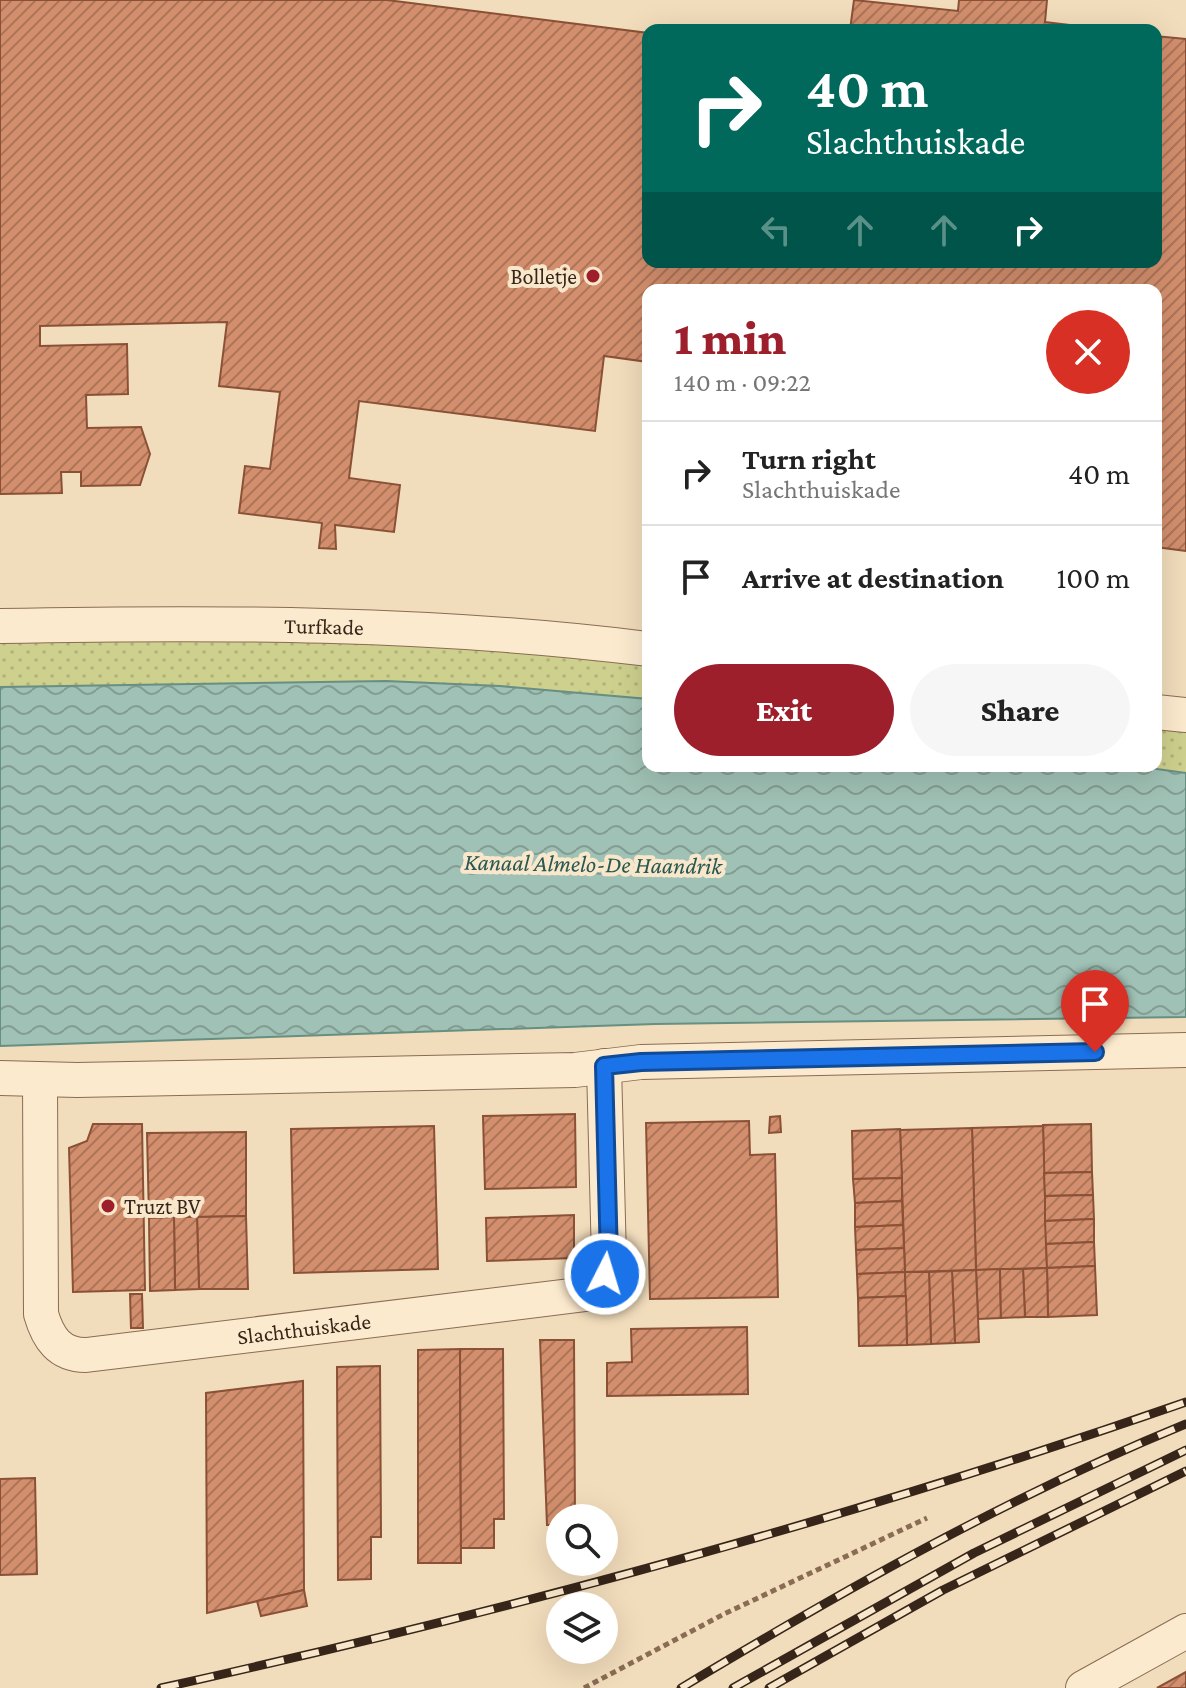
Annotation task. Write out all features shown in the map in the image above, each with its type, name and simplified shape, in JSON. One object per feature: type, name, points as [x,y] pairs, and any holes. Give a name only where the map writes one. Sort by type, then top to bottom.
[{"type":"street","name":"Turfkade","points":[[0,626],[228,622],[422,628],[642,648]]},
{"type":"street","points":[[1162,713],[1186,715]]},
{"type":"street","points":[[0,1078],[40,1080],[575,1070],[641,1062],[1186,1050]]},
{"type":"street","name":"Slachthuiskade","points":[[40,1080],[41,1314],[46,1332],[56,1344],[69,1355],[86,1355],[586,1294],[599,1285],[609,1259],[604,1066]]},
{"type":"street","points":[[1083,1688],[1186,1631]]},
{"type":"path","points":[[584,1688],[724,1614],[927,1518]]},
{"type":"green space","points":[[220,637],[353,640],[642,662],[642,698],[500,686],[386,681],[0,687],[0,642]]},
{"type":"green space","points":[[1162,728],[1186,731],[1186,773],[1162,770]]},
{"type":"water","name":"Kanaal Almelo-De Haandrik","points":[[386,681],[500,686],[642,698],[642,772],[1162,770],[1186,773],[1186,1017],[655,1024],[0,1046],[0,687]]},
{"type":"building","name":"Bolletje","points":[[0,0],[387,0],[642,32],[642,268],[1162,268],[1162,37],[1186,39],[1186,551],[1162,548],[1162,284],[642,284],[642,361],[604,356],[595,431],[359,401],[349,478],[400,485],[394,532],[335,525],[336,549],[319,548],[322,523],[239,513],[245,466],[270,469],[280,392],[219,386],[227,322],[40,326],[40,346],[127,344],[128,394],[86,395],[87,428],[141,427],[150,454],[140,485],[81,486],[81,472],[61,472],[62,493],[0,494]]},
{"type":"building","points":[[854,0],[958,11],[959,0],[1047,0],[1045,22],[1062,24],[851,24]]},
{"type":"building","points":[[575,1114],[576,1187],[485,1189],[483,1116]]},
{"type":"building","points":[[780,1116],[781,1132],[769,1133],[770,1117]]},
{"type":"building","points":[[749,1121],[750,1155],[775,1154],[778,1297],[650,1299],[646,1123]]},
{"type":"building","points":[[93,1124],[142,1124],[145,1290],[73,1292],[69,1148],[87,1141]]},
{"type":"building","points":[[1091,1124],[1092,1172],[1044,1173],[1043,1125]]},
{"type":"building","points":[[434,1126],[438,1269],[294,1273],[291,1129]]},
{"type":"building","points":[[1043,1126],[1047,1268],[976,1270],[972,1128]]},
{"type":"building","points":[[972,1128],[976,1270],[905,1272],[900,1130]]},
{"type":"building","points":[[900,1129],[902,1178],[853,1179],[852,1131]]},
{"type":"building","points":[[246,1132],[246,1216],[149,1218],[147,1133]]},
{"type":"building","points":[[1092,1172],[1093,1195],[1045,1196],[1044,1173]]},
{"type":"building","points":[[902,1178],[902,1201],[855,1203],[853,1179]]},
{"type":"building","points":[[1093,1195],[1094,1219],[1045,1221],[1045,1196]]},
{"type":"building","points":[[902,1201],[903,1225],[855,1227],[855,1203]]},
{"type":"building","points":[[574,1215],[574,1258],[487,1261],[486,1218]]},
{"type":"building","points":[[246,1216],[248,1289],[199,1289],[197,1217]]},
{"type":"building","points":[[174,1217],[197,1217],[199,1289],[175,1290]]},
{"type":"building","points":[[174,1217],[175,1290],[150,1291],[149,1218]]},
{"type":"building","points":[[1094,1219],[1094,1242],[1046,1244],[1045,1221]]},
{"type":"building","points":[[903,1225],[904,1248],[856,1250],[855,1227]]},
{"type":"building","points":[[1094,1242],[1095,1266],[1047,1268],[1046,1244]]},
{"type":"building","points":[[904,1248],[905,1272],[857,1274],[856,1250]]},
{"type":"building","points":[[1095,1266],[1097,1315],[1048,1317],[1047,1268]]},
{"type":"building","points":[[1047,1268],[1048,1317],[1025,1317],[1023,1269]]},
{"type":"building","points":[[1000,1269],[1001,1318],[978,1319],[976,1270]]},
{"type":"building","points":[[1000,1269],[1023,1269],[1025,1317],[1001,1318]]},
{"type":"building","points":[[976,1270],[979,1342],[955,1343],[952,1271]]},
{"type":"building","points":[[952,1271],[955,1343],[931,1344],[929,1272]]},
{"type":"building","points":[[905,1272],[906,1296],[858,1298],[857,1274]]},
{"type":"building","points":[[905,1272],[929,1272],[931,1344],[907,1345]]},
{"type":"building","points":[[130,1294],[142,1294],[143,1328],[131,1328]]},
{"type":"building","points":[[906,1296],[907,1345],[859,1346],[858,1298]]},
{"type":"building","points":[[747,1327],[748,1394],[607,1396],[607,1363],[632,1362],[631,1329]]},
{"type":"building","points":[[540,1340],[574,1340],[575,1504],[546,1504]]},
{"type":"building","points":[[460,1349],[461,1563],[418,1563],[418,1350]]},
{"type":"building","points":[[460,1349],[503,1349],[504,1519],[494,1519],[494,1548],[461,1548]]},
{"type":"building","points":[[380,1366],[381,1537],[371,1537],[371,1579],[338,1580],[337,1367]]},
{"type":"building","points":[[303,1381],[304,1590],[207,1613],[206,1393]]},
{"type":"building","points":[[35,1478],[37,1574],[0,1575],[0,1479]]},
{"type":"building","points":[[304,1590],[307,1606],[261,1616],[257,1601]]},
{"type":"building","points":[[1186,1672],[1186,1688],[1157,1688]]},
{"type":"railway","points":[[161,1688],[420,1627],[678,1560],[933,1485],[1186,1402]]},
{"type":"railway","points":[[681,1688],[804,1616],[992,1513],[1186,1424]]},
{"type":"railway","points":[[733,1688],[974,1553],[1186,1450]]},
{"type":"railway","points":[[769,1688],[943,1590],[1186,1471]]},
{"type":"place","name":"Bolletje","points":[[593,276]]},
{"type":"place","name":"Truzt BV","points":[[108,1206]]},
{"type":"route","points":[[605,1274],[609,1259],[604,1066],[641,1062],[1095,1052]]}]
